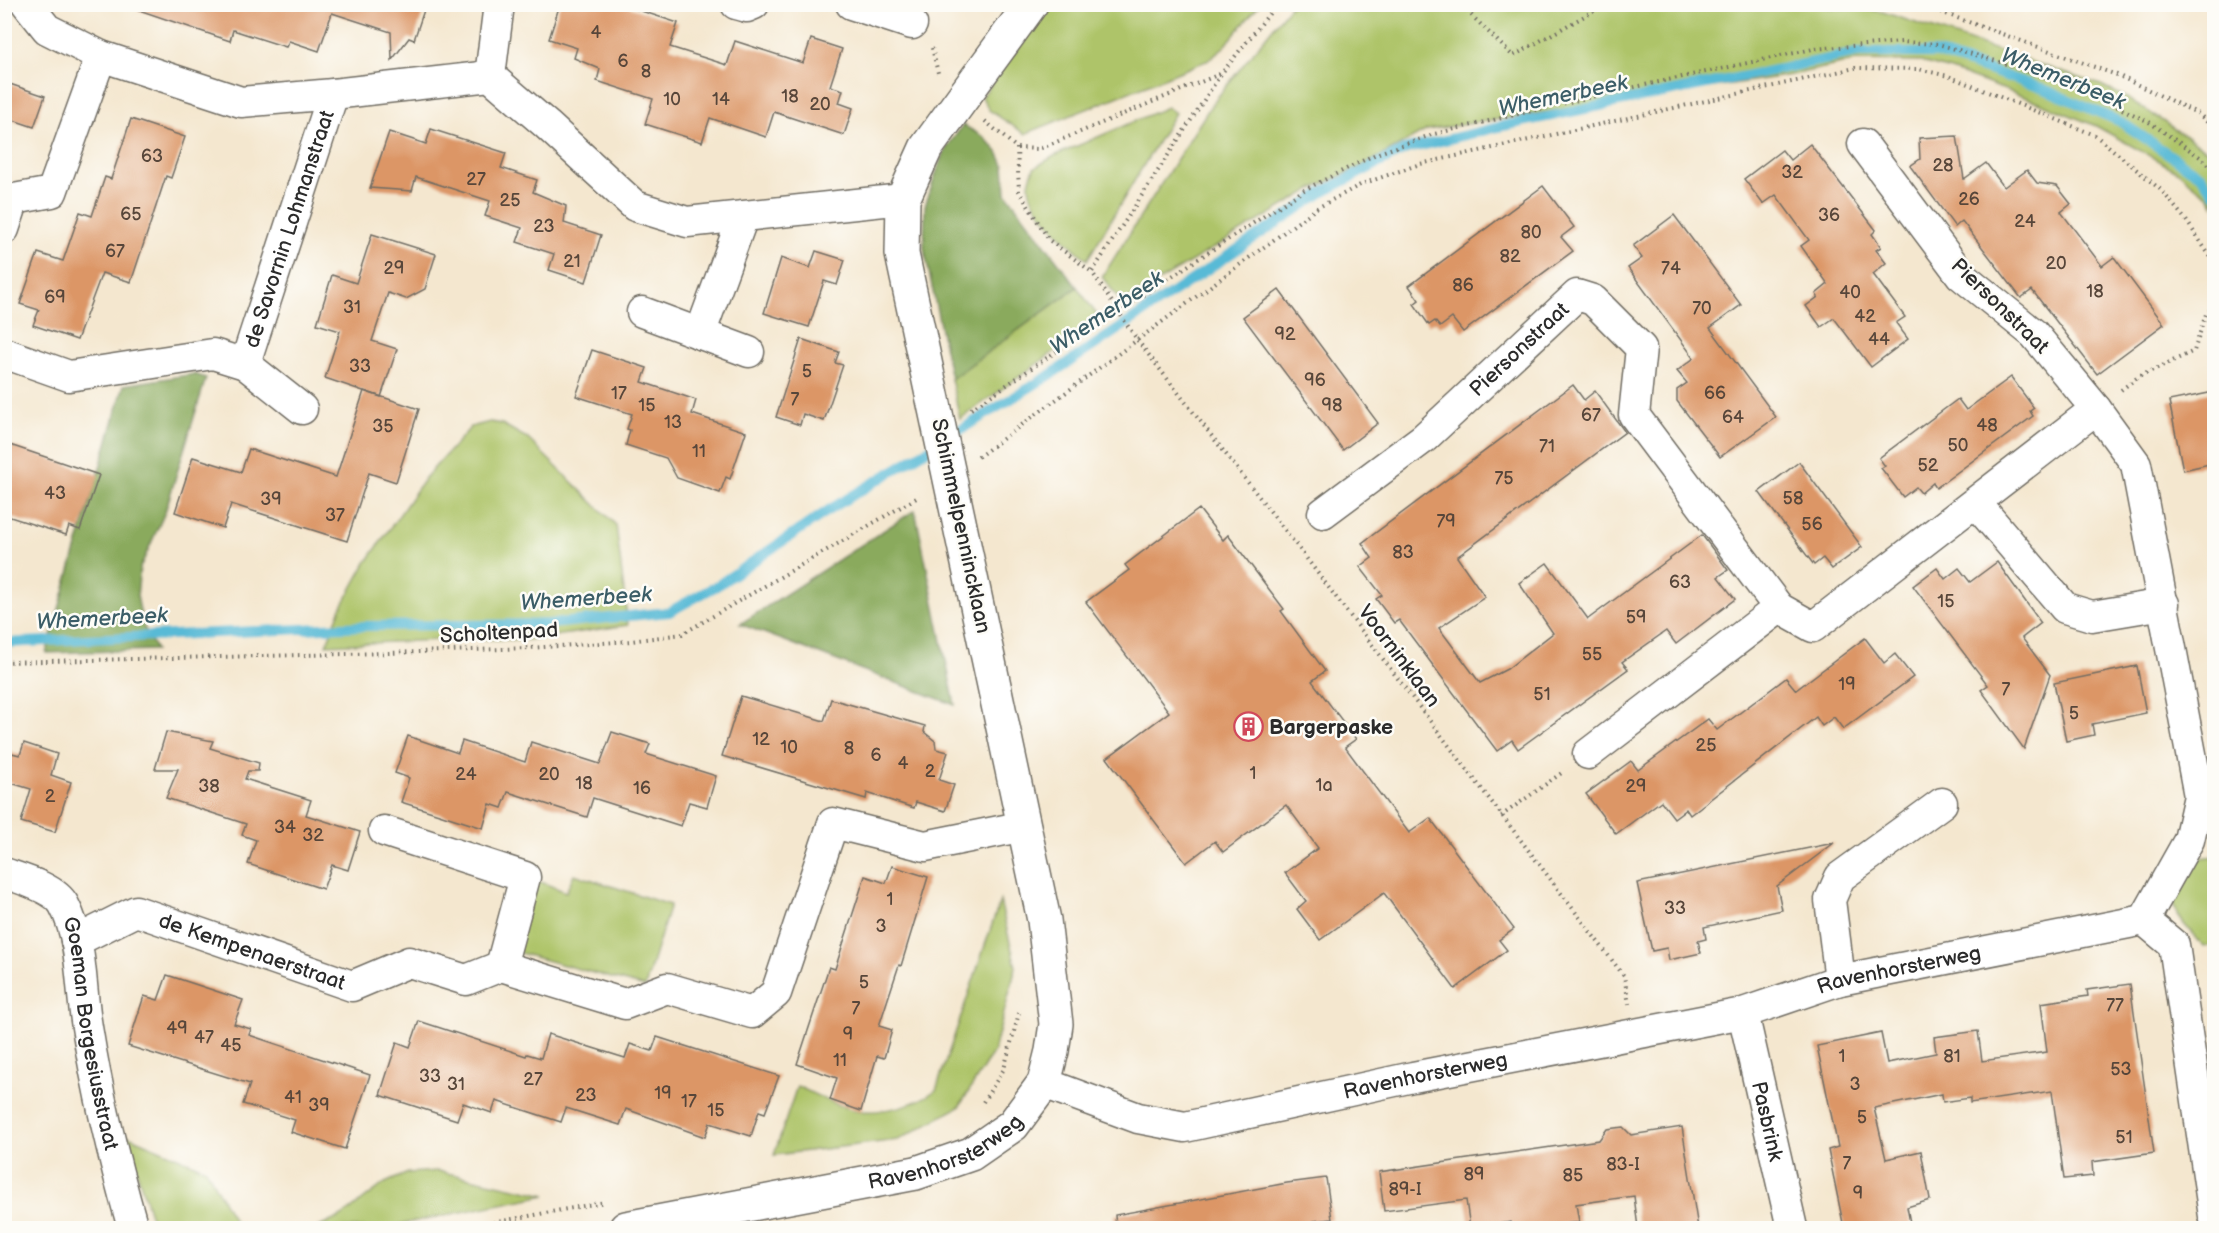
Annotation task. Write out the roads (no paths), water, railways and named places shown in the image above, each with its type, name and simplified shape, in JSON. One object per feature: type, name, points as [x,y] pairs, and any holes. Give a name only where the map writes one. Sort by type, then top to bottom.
[{"type":"street","name":"de Savornin Lohmanstraat","points":[[27,4],[47,29],[101,56],[241,102],[490,76]]},
{"type":"street","points":[[499,4],[490,76],[635,206],[687,222],[903,199]]},
{"type":"street","points":[[736,4],[747,7],[754,4]]},
{"type":"street","points":[[851,4],[912,24]]},
{"type":"street","name":"Schimmelpennincklaan","points":[[1031,4],[926,148],[903,199],[902,254],[1044,920],[1056,1024],[1044,1083]]},
{"type":"street","points":[[4,229],[14,199],[52,192],[101,56]]},
{"type":"street","name":"de Savornin Lohmanstraat","points":[[245,364],[333,94]]},
{"type":"street","name":"Piersonstraat","points":[[1863,144],[1961,275],[2034,334],[2096,409],[2136,464],[2199,796],[2202,838]]},
{"type":"street","points":[[700,334],[743,217]]},
{"type":"street","name":"Piersonstraat","points":[[1323,513],[1424,438],[1577,295],[1593,300],[1641,348],[1634,415],[1779,608],[1813,627],[2096,409]]},
{"type":"street","points":[[642,312],[748,352]]},
{"type":"street","name":"de Savornin Lohmanstraat","points":[[4,353],[69,376],[213,354],[245,364],[302,409]]},
{"type":"street","points":[[1976,503],[2065,608],[2092,616],[2163,604]]},
{"type":"street","points":[[1588,754],[1779,608]]},
{"type":"street","points":[[1840,980],[1830,900],[1840,877],[1942,803]]},
{"type":"street","points":[[384,831],[525,877],[501,966],[625,1004],[667,988],[752,1013],[776,993],[833,823],[925,846],[1025,826]]},
{"type":"street","points":[[2202,838],[2144,920],[2174,945],[2214,1216]]},
{"type":"street","name":"Goeman Borgesiusstraat","points":[[4,873],[39,884],[63,903],[76,940],[86,1025],[110,1146],[133,1228]]},
{"type":"street","name":"de Kempenaerstraat","points":[[76,940],[136,910],[352,986],[409,962],[466,980],[501,966]]},
{"type":"street","name":"Ravenhorsterweg","points":[[626,1228],[670,1224],[916,1173],[960,1158],[971,1154],[1014,1125],[1044,1083],[1138,1118],[1185,1128],[1413,1077],[1743,1013],[1840,980],[2144,920]]},
{"type":"street","name":"Pasbrink","points":[[1743,1013],[1792,1228]]},
{"type":"waterway","name":"Whemerbeek","points":[[4,643],[366,626],[549,624],[669,612],[718,585],[832,508],[1047,377],[1323,192],[1404,150],[1503,126],[1857,53],[1938,53],[2044,89],[2121,122],[2201,176],[2214,193]]},
{"type":"place","name":"Bargerpaske","points":[[1248,727]]}]
